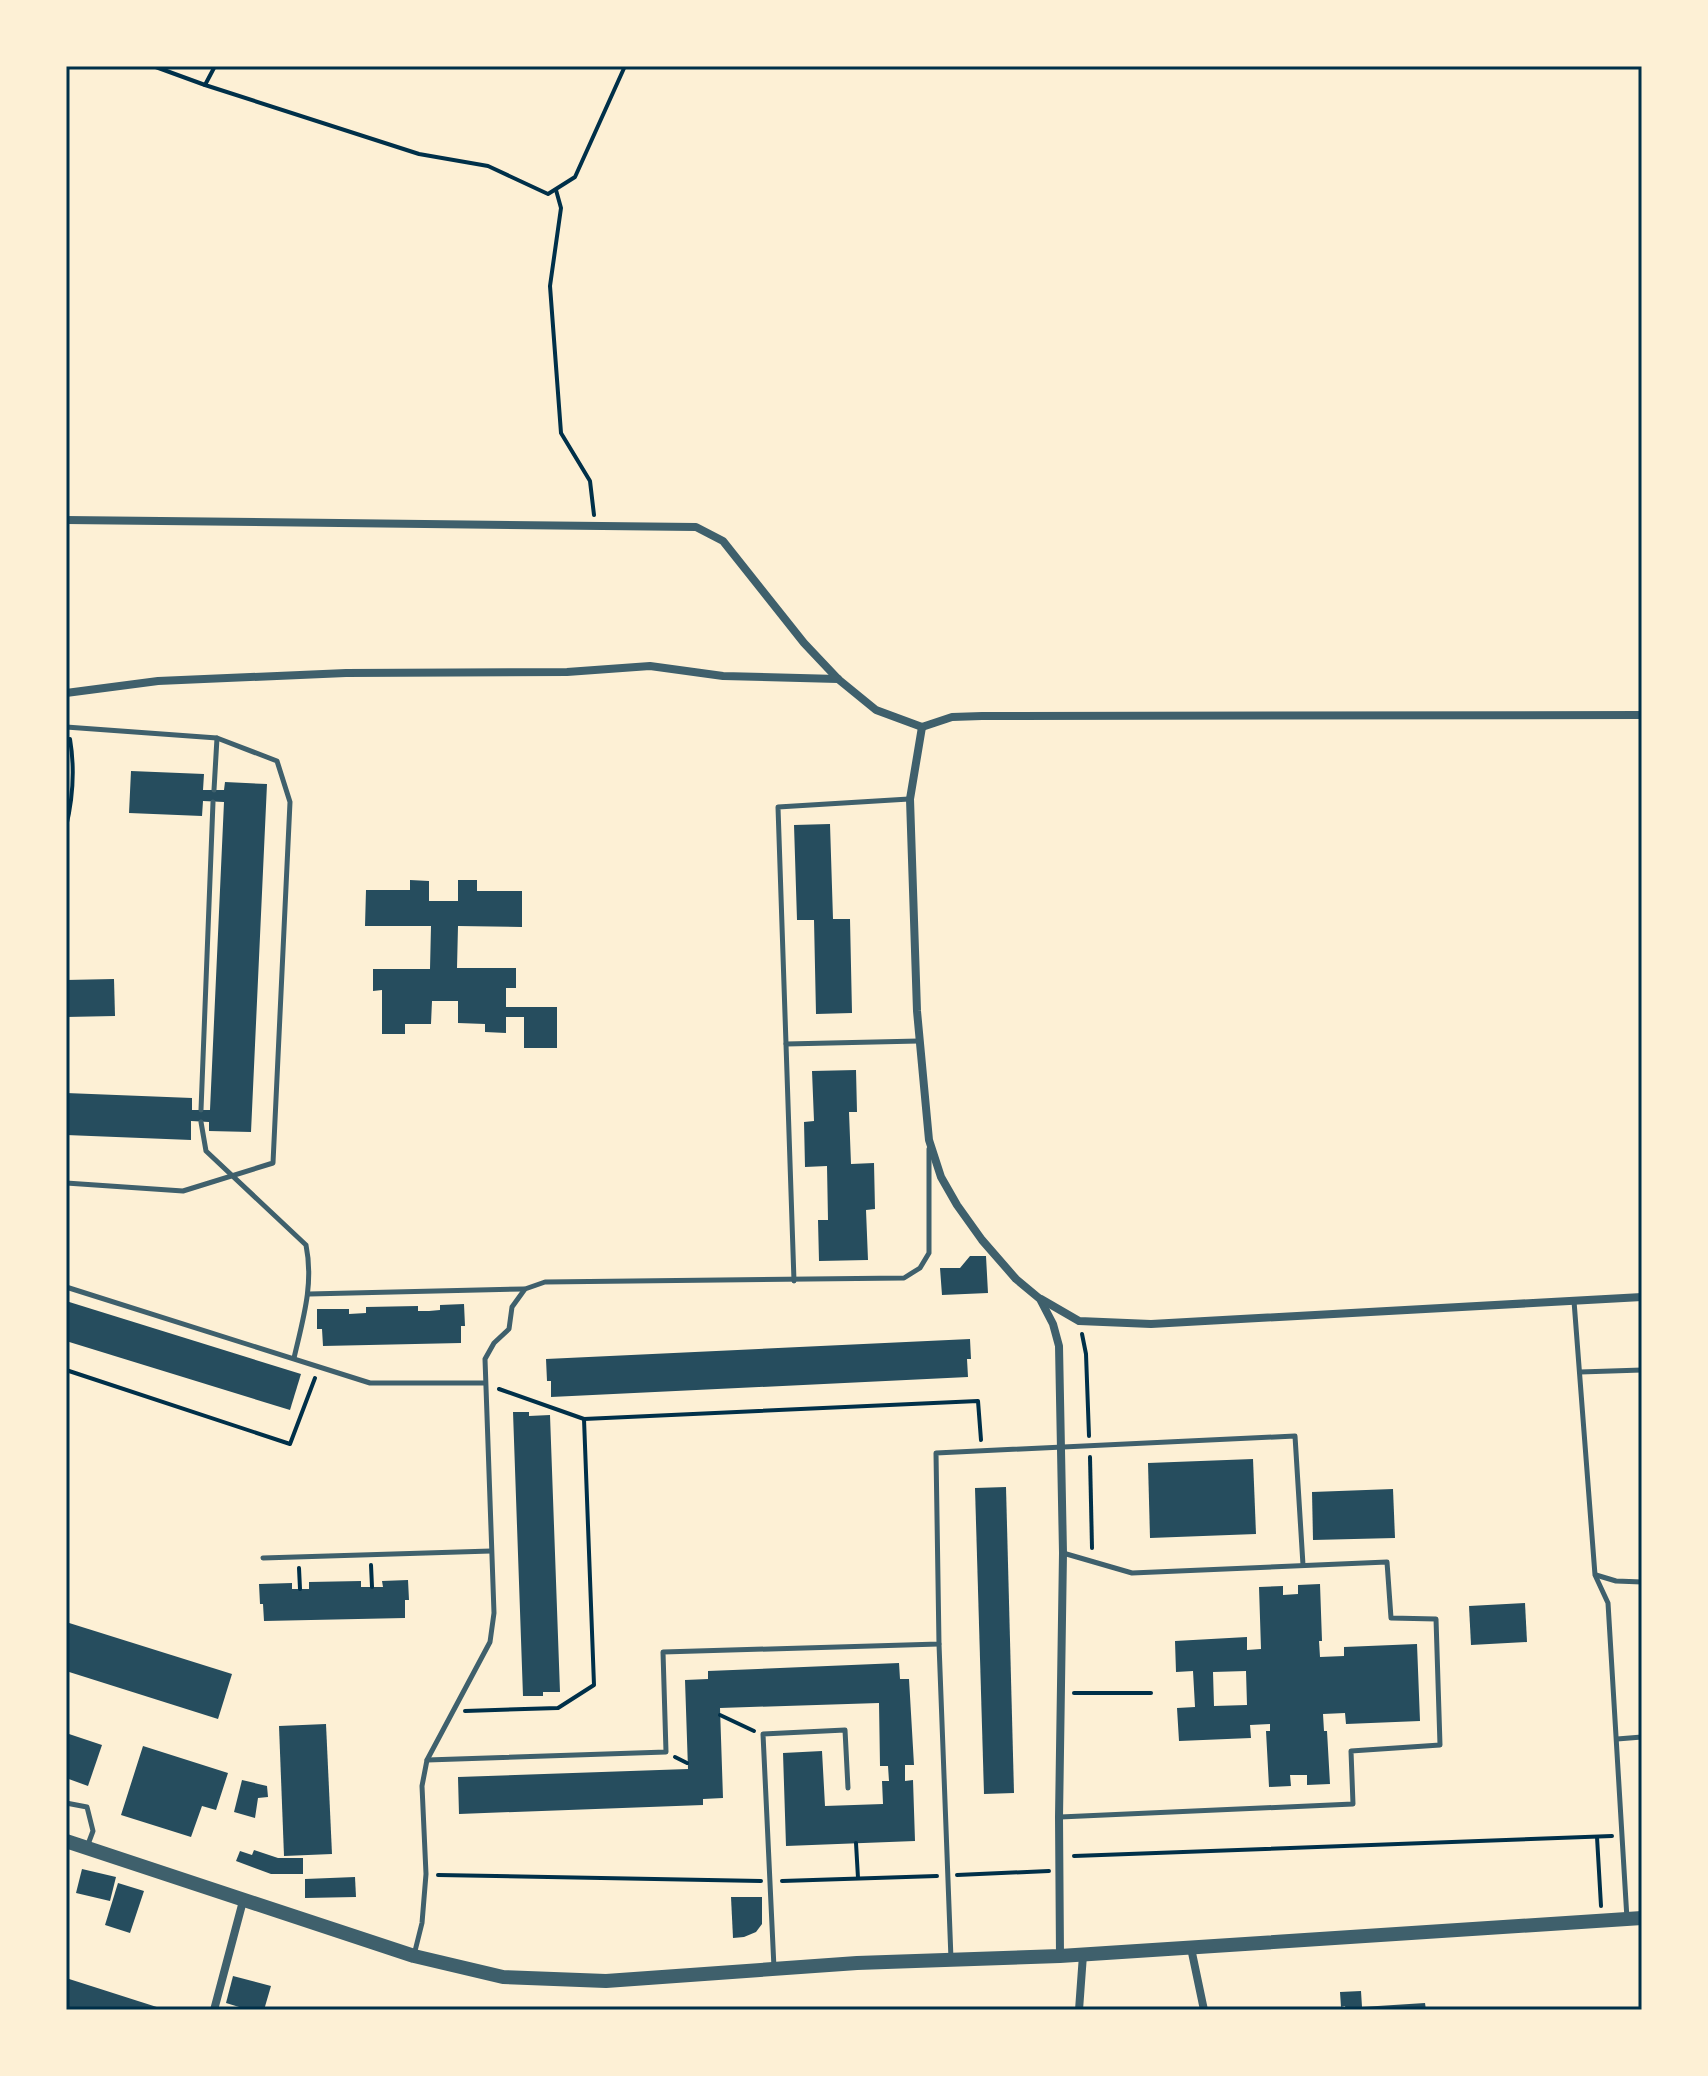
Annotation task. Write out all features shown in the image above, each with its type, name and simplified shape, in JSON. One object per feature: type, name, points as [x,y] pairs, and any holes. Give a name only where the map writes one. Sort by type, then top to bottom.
[{"type":"street","points":[[66,520],[696,527],[723,541],[804,643],[838,679],[876,710],[922,727],[952,717],[982,716],[1642,715]]},
{"type":"street","points":[[66,693],[174,680],[346,673],[567,672],[650,666],[723,676],[838,679]]},
{"type":"street","points":[[922,727],[910,799],[920,1041],[929,1140],[941,1177],[957,1205],[1016,1279],[1040,1299],[1079,1321],[1151,1324],[1642,1297]]},
{"type":"street","points":[[1040,1299],[1053,1324],[1059,1346],[1063,1553],[1060,1956]]},
{"type":"street","points":[[66,1841],[414,1956],[518,1978],[606,1981],[951,1959],[1083,1955],[1635,1919]]},
{"type":"street","points":[[214,2010],[243,1901]]},
{"type":"street","points":[[1191,1948],[1204,2010]]},
{"type":"street","points":[[1079,2010],[1083,1955]]},
{"type":"lane","points":[[66,1183],[183,1191],[273,1163],[290,802],[277,761],[217,738],[67,727]]},
{"type":"lane","points":[[214,790],[217,738]]},
{"type":"lane","points":[[794,1281],[778,807],[910,799]]},
{"type":"lane","points":[[201,1110],[213,802]]},
{"type":"lane","points":[[786,1044],[920,1041]]},
{"type":"lane","points":[[201,1122],[206,1151],[306,1245],[310,1264],[309,1294],[294,1358]]},
{"type":"lane","points":[[309,1294],[525,1289],[545,1282],[904,1278],[920,1268],[929,1253],[929,1140]]},
{"type":"lane","points":[[66,1287],[370,1383],[485,1383]]},
{"type":"lane","points":[[414,1956],[422,1923],[426,1874],[422,1786],[427,1760],[490,1642],[494,1613],[485,1359],[494,1343],[509,1329],[512,1307],[525,1289]]},
{"type":"lane","points":[[1574,1301],[1595,1575],[1608,1603],[1624,1836],[1635,1919]]},
{"type":"lane","points":[[1580,1372],[1642,1370]]},
{"type":"lane","points":[[951,1959],[939,1644],[936,1453],[1295,1436],[1303,1565]]},
{"type":"lane","points":[[263,1558],[491,1551]]},
{"type":"lane","points":[[1059,1817],[1353,1804],[1351,1751],[1440,1745],[1436,1619],[1391,1618],[1387,1562],[1132,1573],[1063,1553]]},
{"type":"lane","points":[[1595,1575],[1616,1581],[1642,1582]]},
{"type":"lane","points":[[427,1760],[666,1752],[663,1652],[939,1644]]},
{"type":"lane","points":[[774,1969],[763,1734],[845,1730],[848,1788]]},
{"type":"lane","points":[[1617,1739],[1642,1737]]},
{"type":"lane","points":[[66,1803],[87,1807],[93,1831],[87,1847]]},
{"type":"path","points":[[153,66],[419,154],[488,166],[548,194],[575,177],[625,66]]},
{"type":"path","points":[[205,85],[215,66]]},
{"type":"path","points":[[556,189],[561,208],[550,286],[561,433],[590,481],[595,525]]},
{"type":"path","points":[[66,827],[71,806],[74,761],[67,727]]},
{"type":"path","points":[[1079,1321],[1086,1354],[1092,1550],[1089,1560]]},
{"type":"path","points":[[66,1370],[290,1444],[320,1366]]},
{"type":"path","points":[[485,1383],[584,1419],[978,1401],[982,1450]]},
{"type":"path","points":[[453,1712],[558,1708],[594,1685],[584,1419]]},
{"type":"path","points":[[370,1555],[372,1587]]},
{"type":"path","points":[[298,1557],[300,1589]]},
{"type":"path","points":[[1073,1679],[1072,1693],[1151,1693]]},
{"type":"path","points":[[720,1715],[763,1734]]},
{"type":"path","points":[[1070,1816],[1074,1857],[1624,1836]]},
{"type":"path","points":[[1597,1837],[1602,1921]]},
{"type":"path","points":[[856,1843],[858,1878]]},
{"type":"path","points":[[426,1874],[770,1881],[1059,1870]]},
{"type":"building","points":[[131,771],[204,774],[203,790],[224,790],[225,782],[267,784],[251,1132],[209,1131],[209,1122],[191,1121],[191,1140],[66,1135],[66,1093],[192,1098],[192,1110],[210,1110],[224,802],[203,801],[202,816],[129,813]]},
{"type":"building","points":[[830,824],[833,919],[850,919],[852,1013],[816,1014],[814,920],[797,920],[794,825]]},
{"type":"building","points":[[410,880],[429,881],[429,901],[458,901],[458,880],[477,880],[477,891],[522,891],[522,927],[458,926],[457,968],[516,968],[516,988],[506,988],[506,1007],[557,1007],[557,1048],[524,1048],[524,1017],[506,1017],[506,1033],[485,1032],[485,1024],[458,1023],[458,1001],[432,1001],[431,1024],[405,1024],[405,1034],[382,1034],[382,990],[373,991],[373,969],[430,969],[431,926],[365,926],[366,890],[410,890]]},
{"type":"building","points":[[114,979],[115,1016],[66,1017],[66,980]]},
{"type":"building","points":[[856,1070],[857,1112],[849,1112],[851,1164],[874,1163],[875,1209],[866,1210],[868,1260],[819,1261],[818,1220],[828,1220],[827,1166],[805,1167],[804,1122],[814,1121],[812,1071]]},
{"type":"building","points":[[970,1256],[986,1256],[988,1293],[942,1295],[940,1268],[960,1268]]},
{"type":"building","points":[[66,1301],[301,1374],[290,1410],[66,1341]]},
{"type":"building","points":[[464,1304],[465,1326],[461,1326],[461,1343],[323,1346],[322,1329],[317,1329],[317,1309],[349,1309],[349,1314],[366,1313],[366,1307],[418,1306],[418,1311],[429,1311],[440,1310],[440,1305]]},
{"type":"building","points":[[970,1339],[968,1377],[551,1397],[551,1381],[547,1381],[546,1359]]},
{"type":"building","points":[[513,1412],[529,1412],[529,1416],[550,1415],[560,1692],[543,1692],[543,1696],[523,1696]]},
{"type":"building","points":[[1253,1459],[1256,1534],[1150,1538],[1148,1463]]},
{"type":"building","points":[[1006,1487],[1014,1793],[984,1794],[975,1488]]},
{"type":"building","points":[[1393,1489],[1395,1538],[1313,1540],[1312,1492]]},
{"type":"building","points":[[408,1580],[409,1600],[405,1600],[405,1618],[264,1621],[263,1604],[260,1604],[259,1584],[292,1583],[292,1589],[309,1589],[309,1582],[361,1581],[361,1587],[383,1587],[382,1581]]},
{"type":"building","points":[[1320,1584],[1320,1657],[1344,1656],[1344,1647],[1417,1644],[1420,1721],[1346,1724],[1345,1713],[1323,1714],[1330,1784],[1307,1785],[1307,1775],[1290,1775],[1291,1786],[1269,1787],[1266,1731],[1270,1731],[1270,1724],[1250,1725],[1251,1738],[1179,1741],[1177,1708],[1195,1707],[1193,1671],[1176,1672],[1175,1641],[1247,1637],[1247,1650],[1261,1649],[1259,1587],[1283,1586],[1283,1595],[1298,1594],[1298,1585]],"holes":[[[1246,1671],[1247,1705],[1214,1706],[1213,1672]]]},
{"type":"building","points":[[1525,1603],[1527,1642],[1471,1645],[1469,1606]]},
{"type":"building","points":[[66,1622],[232,1674],[218,1719],[66,1671]]},
{"type":"building","points":[[899,1663],[900,1679],[909,1679],[914,1765],[905,1765],[905,1781],[913,1780],[915,1841],[786,1846],[783,1753],[822,1751],[825,1806],[883,1804],[882,1781],[889,1781],[888,1766],[880,1766],[879,1703],[720,1708],[723,1798],[703,1799],[703,1805],[459,1814],[458,1777],[688,1769],[685,1680],[708,1679],[708,1671]]},
{"type":"building","points":[[326,1724],[332,1854],[284,1856],[279,1726]]},
{"type":"building","points":[[66,1733],[102,1745],[88,1786],[66,1778]]},
{"type":"building","points":[[143,1746],[228,1773],[216,1810],[202,1806],[191,1837],[121,1815]]},
{"type":"building","points":[[242,1780],[267,1786],[268,1797],[258,1798],[255,1818],[234,1812]]},
{"type":"building","points":[[254,1850],[278,1858],[303,1858],[303,1874],[271,1874],[236,1861],[240,1851],[252,1855]]},
{"type":"building","points":[[82,1869],[116,1877],[110,1901],[76,1893]]},
{"type":"building","points":[[355,1877],[356,1897],[305,1898],[305,1879]]},
{"type":"building","points":[[118,1883],[144,1891],[130,1933],[105,1925]]},
{"type":"building","points":[[731,1897],[762,1897],[762,1924],[756,1932],[733,1938]]},
{"type":"building","points":[[233,1976],[271,1986],[264,2010],[249,2010],[226,2003]]},
{"type":"building","points":[[66,1978],[163,2009],[163,2010],[66,2010]]},
{"type":"building","points":[[1361,1991],[1362,2007],[1425,2003],[1426,2010],[1346,2010],[1345,2006],[1341,2007],[1340,1992]]}]
